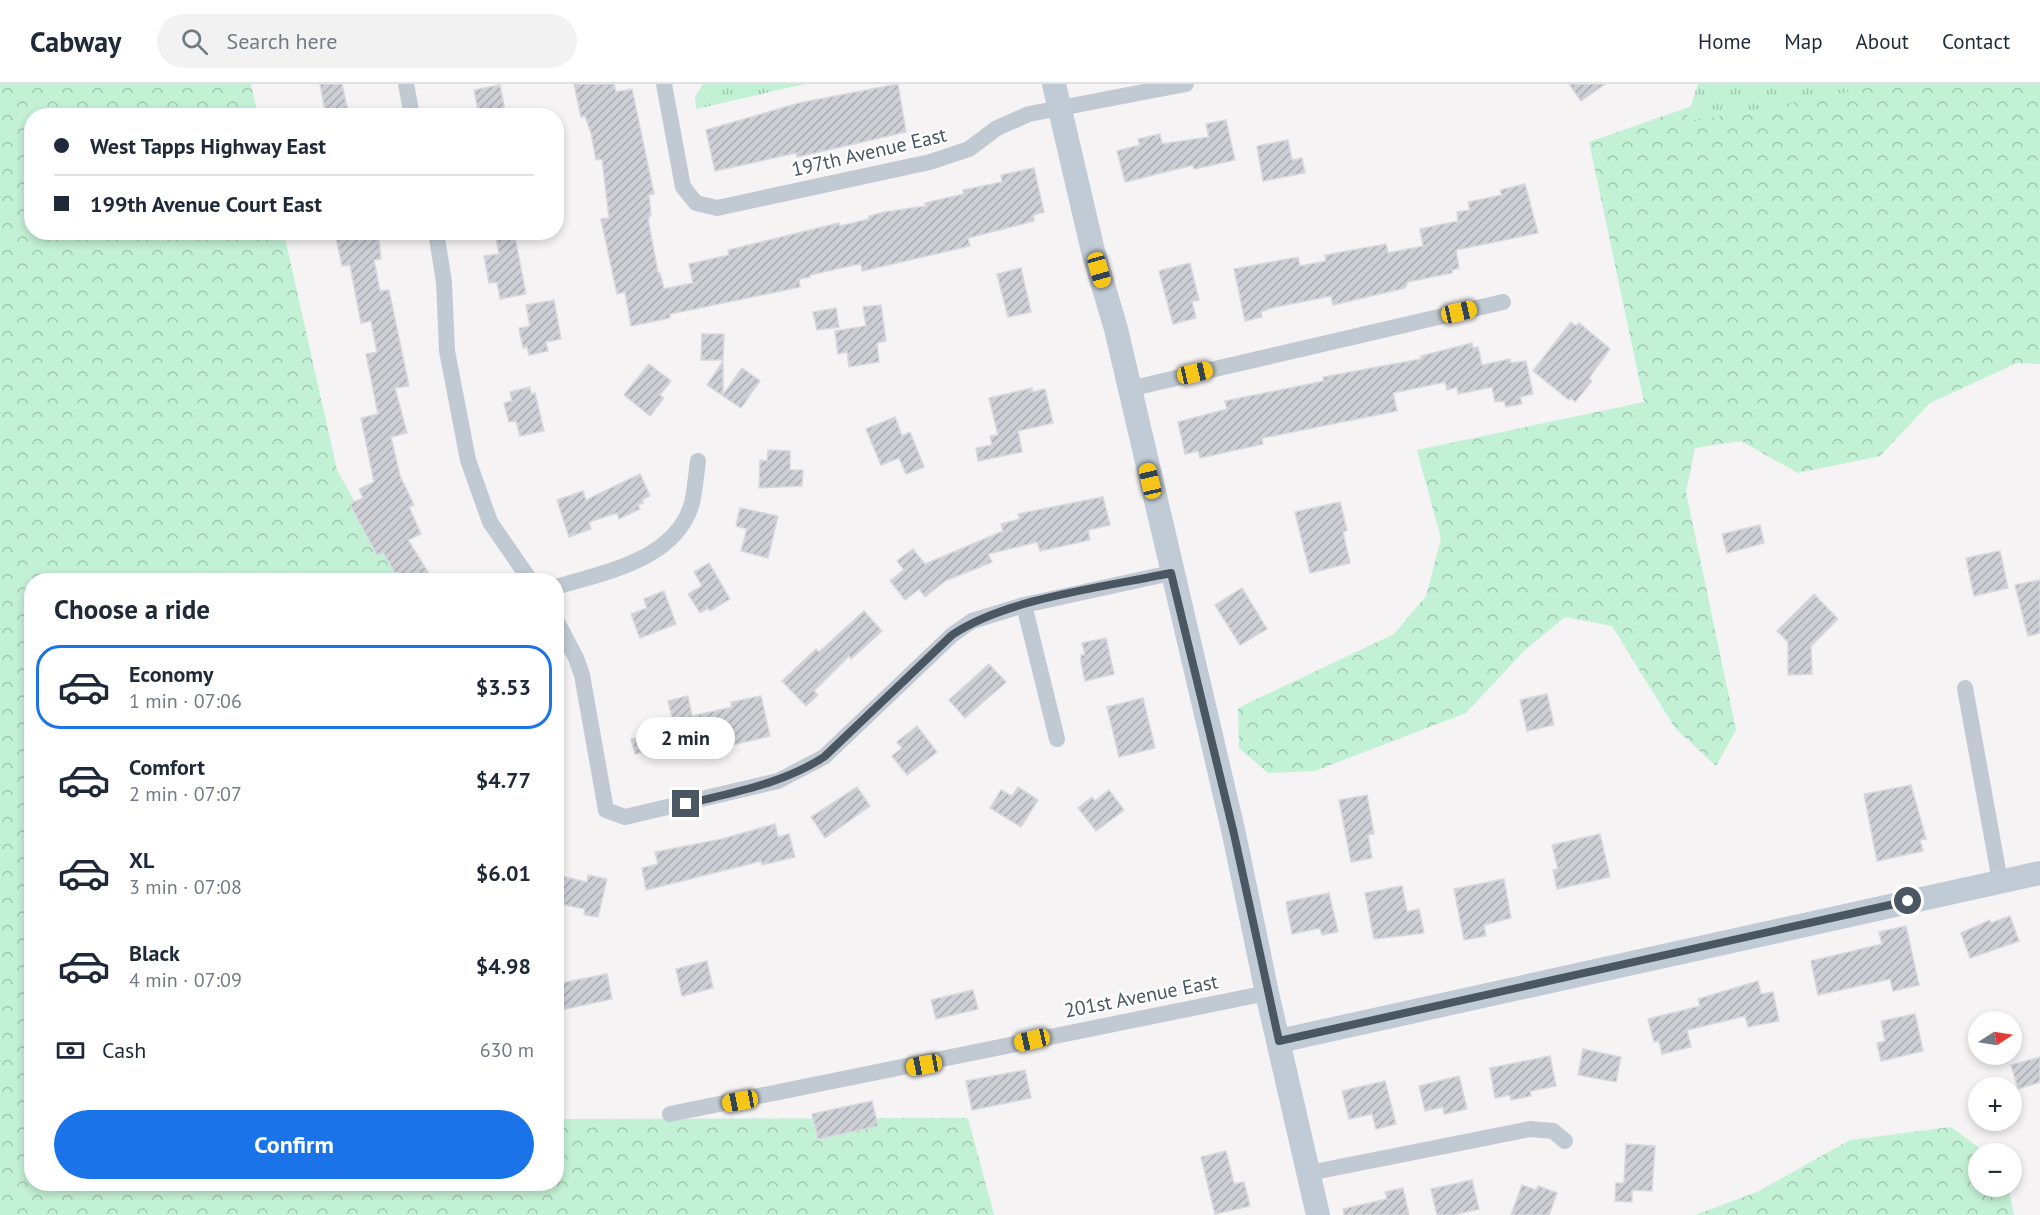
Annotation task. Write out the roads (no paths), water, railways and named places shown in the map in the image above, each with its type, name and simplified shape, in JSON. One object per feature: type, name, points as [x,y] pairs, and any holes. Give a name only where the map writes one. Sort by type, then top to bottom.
[{"type":"street","points":[[406,84],[410,108]]},
{"type":"street","name":"197th Avenue East","points":[[664,84],[683,188],[696,203],[717,208],[930,162],[969,149],[997,128],[1029,114],[1186,84]]},
{"type":"street","points":[[1054,84],[1234,834],[1267,993],[1318,1215]]},
{"type":"street","points":[[437,240],[444,282],[447,351],[468,460],[490,522],[525,573]]},
{"type":"street","points":[[1129,389],[1503,302]]},
{"type":"street","points":[[564,585],[618,568],[658,550],[671,539],[683,524],[692,504],[699,461]]},
{"type":"street","points":[[564,635],[582,675],[606,810],[615,816],[640,815],[778,782],[801,771],[824,757],[952,635],[982,616],[1024,604],[1171,573]]},
{"type":"street","points":[[1024,604],[1057,739]]},
{"type":"street","points":[[1965,688],[2000,881]]},
{"type":"street","points":[[1279,1041],[2040,873]]},
{"type":"street","name":"201st Avenue East","points":[[670,1114],[924,1065],[1076,1030],[1267,993]]},
{"type":"street","points":[[1309,1173],[1530,1129],[1553,1131],[1565,1141]]}]
